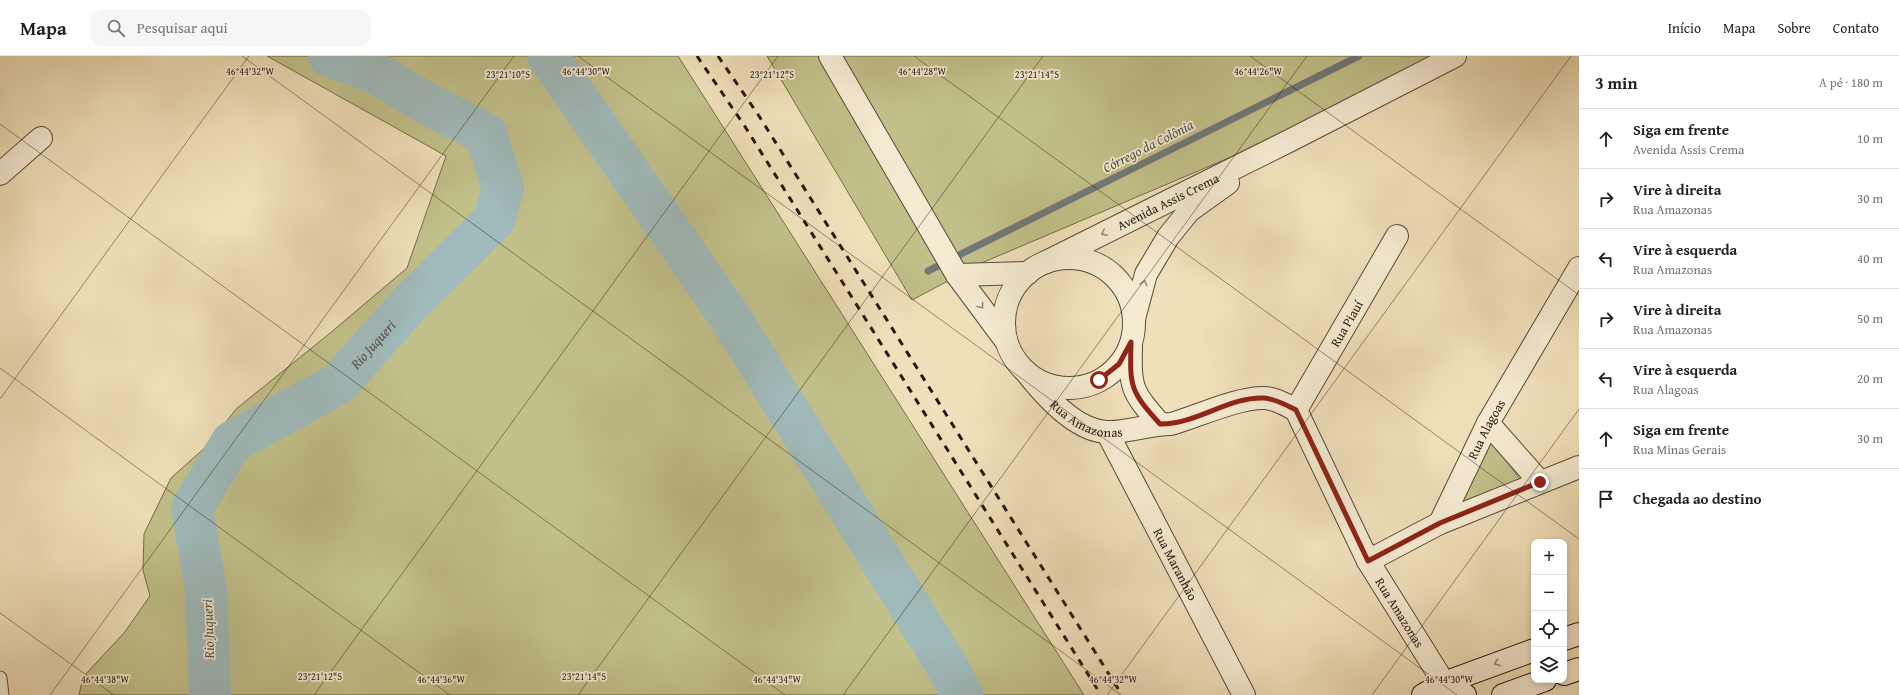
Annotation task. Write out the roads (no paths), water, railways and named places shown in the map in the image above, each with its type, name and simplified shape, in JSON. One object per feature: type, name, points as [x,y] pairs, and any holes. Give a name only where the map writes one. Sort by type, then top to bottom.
[{"type":"street","points":[[830,56],[957,275],[1006,341]]},
{"type":"street","name":"Avenida Assis Crema","points":[[1290,141],[1190,211],[1168,237],[1146,274],[1134,320],[1131,342],[1119,364],[1099,380],[1075,388],[1050,385],[1027,373],[1014,358],[1006,341],[1004,321],[1007,302],[1016,285],[1028,273],[1046,262],[1290,141],[1455,56]]},
{"type":"street","points":[[0,174],[41,138]]},
{"type":"street","name":"Rua Piauí","points":[[1296,410],[1397,236]]},
{"type":"street","name":"Avenida Assis Crema","points":[[1046,262],[1066,258],[1087,260],[1105,268],[1120,282],[1130,300],[1134,320]]},
{"type":"street","name":"Rua Alagoas","points":[[1440,523],[1488,424],[1579,268]]},
{"type":"street","points":[[957,275],[1028,273]]},
{"type":"street","points":[[1131,342],[1131,378],[1133,388],[1140,402],[1160,424]]},
{"type":"street","name":"Rua Amazonas","points":[[1027,373],[1044,395],[1069,416],[1093,430],[1107,432],[1160,424],[1170,424],[1247,400],[1264,398],[1278,401],[1296,410],[1368,561],[1444,683]]},
{"type":"street","points":[[1488,424],[1540,482]]},
{"type":"street","name":"Rua Maranhão","points":[[1107,432],[1244,695]]},
{"type":"street","points":[[1368,561],[1440,523],[1579,466]]},
{"type":"street","points":[[1567,638],[1579,634]]},
{"type":"street","points":[[1423,695],[1444,683],[1531,651]]},
{"type":"street","points":[[1567,673],[1579,669]]},
{"type":"street","points":[[1444,683],[1465,695]]},
{"type":"street","points":[[1503,695],[1537,683]]},
{"type":"lane","points":[[0,678],[2,695]]},
{"type":"waterway","name":"Rio Juqueri","points":[[210,695],[206,588],[192,508],[232,442],[338,384],[411,302],[494,220],[503,188],[486,134],[424,102],[376,73],[329,56]]},
{"type":"waterway","points":[[548,56],[730,317],[947,666],[962,695]]},
{"type":"waterway","name":"Córrego da Colônia","points":[[951,259],[1359,56]]},
{"type":"waterway","name":"Córrego da Colônia","points":[[928,271],[946,262]]},
{"type":"railway","points":[[697,56],[744,125],[1101,695]]},
{"type":"railway","points":[[718,56],[759,116],[1122,695]]}]
